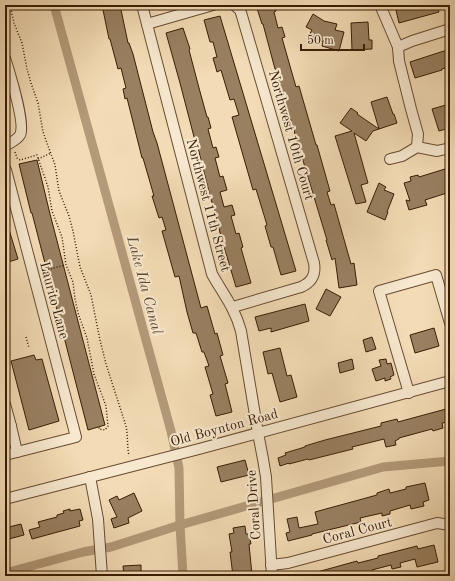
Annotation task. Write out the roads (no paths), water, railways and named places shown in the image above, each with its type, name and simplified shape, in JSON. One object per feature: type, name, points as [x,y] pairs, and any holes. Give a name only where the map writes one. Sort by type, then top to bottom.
[{"type":"street","name":"Northwest 11th Street","points":[[142,5],[212,274],[233,307],[238,319],[258,433]]},
{"type":"street","points":[[147,24],[213,5]]},
{"type":"street","name":"Northwest 10th Court","points":[[233,307],[307,285],[314,275],[315,269],[242,16],[240,10],[235,5]]},
{"type":"street","points":[[380,5],[398,47],[399,61],[418,134],[417,147]]},
{"type":"street","points":[[398,47],[450,29]]},
{"type":"street","points":[[5,58],[22,123],[21,134],[12,142],[10,147]]},
{"type":"street","points":[[390,159],[402,156],[417,147],[437,151],[450,148]]},
{"type":"street","name":"Laurito Lane","points":[[5,168],[76,437],[17,452]]},
{"type":"street","points":[[409,393],[379,291],[436,275],[450,323]]},
{"type":"street","name":"Old Boynton Road","points":[[5,499],[199,449],[450,381]]},
{"type":"street","points":[[5,404],[8,426],[17,452],[5,455]]},
{"type":"street","name":"Coral Drive","points":[[258,433],[267,484],[272,576]]},
{"type":"street","points":[[90,477],[98,519],[102,576]]},
{"type":"street","name":"Coral Court","points":[[271,565],[288,563],[437,523],[450,525]]},
{"type":"waterway","name":"Lake Ida Canal","points":[[54,5],[171,431],[179,468],[183,576]]},
{"type":"waterway","points":[[5,573],[83,552],[111,547],[180,525],[383,467],[450,461]]}]
